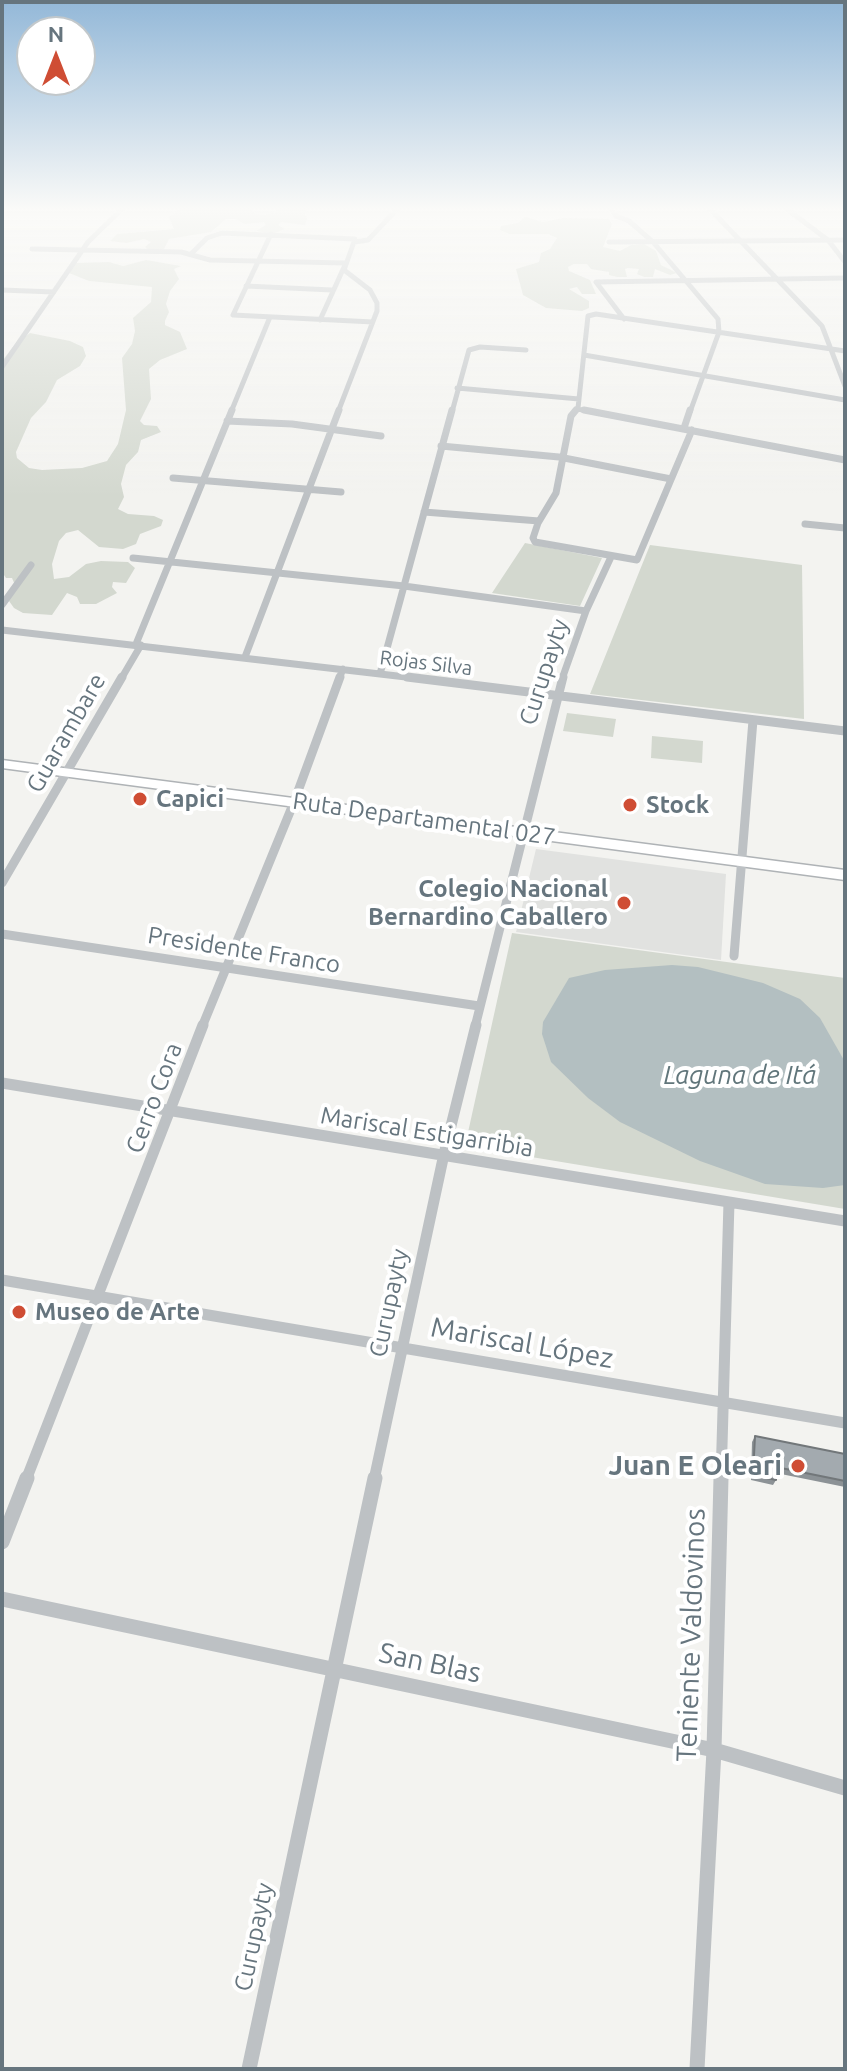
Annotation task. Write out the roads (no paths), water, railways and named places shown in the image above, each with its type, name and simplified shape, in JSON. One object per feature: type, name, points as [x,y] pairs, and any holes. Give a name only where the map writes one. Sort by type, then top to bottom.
[{"type":"main road","name":"Ruta Departamental 027","points":[[2,764],[845,875]]},
{"type":"street","points":[[2,367],[46,304]]},
{"type":"street","points":[[238,304],[233,315],[373,322]]},
{"type":"street","points":[[320,320],[327,304]]},
{"type":"street","points":[[245,657],[373,322],[376,304]]},
{"type":"street","points":[[612,304],[624,319]]},
{"type":"street","points":[[707,304],[713,310],[719,332],[702,374],[671,479],[637,560],[535,542],[533,538],[539,521],[556,493],[571,416],[577,409],[588,316],[596,314],[624,319],[719,332],[845,351]]},
{"type":"street","points":[[800,304],[822,326],[845,386]]},
{"type":"street","name":"Guarambare","points":[[2,883],[138,644],[270,317]]},
{"type":"street","points":[[380,674],[469,350],[473,347],[526,350]]},
{"type":"street","points":[[584,355],[845,400]]},
{"type":"street","points":[[457,388],[579,399]]},
{"type":"street","points":[[577,409],[845,460]]},
{"type":"street","points":[[227,421],[292,424],[381,436]]},
{"type":"street","points":[[441,446],[563,457],[671,479]]},
{"type":"street","points":[[173,478],[341,492]]},
{"type":"street","points":[[424,512],[539,521]]},
{"type":"street","points":[[805,524],[845,528]]},
{"type":"street","name":"Curupayty","points":[[249,2069],[444,1154],[479,1006],[556,696],[586,611],[611,557]]},
{"type":"street","points":[[133,558],[404,586],[586,611]]},
{"type":"street","points":[[2,605],[31,565]]},
{"type":"street","name":"Rojas Silva","points":[[2,630],[845,731]]},
{"type":"street","name":"Cerro Cora","points":[[2,1542],[225,968],[294,802],[343,669]]},
{"type":"street","points":[[734,956],[753,720]]},
{"type":"street","name":"Presidente Franco","points":[[2,934],[479,1006]]},
{"type":"street","name":"Mariscal Estigarribia","points":[[2,1083],[845,1221]]},
{"type":"street","name":"Teniente Valdovinos","points":[[697,2069],[714,1750],[729,1202]]},
{"type":"street","name":"Mariscal López","points":[[2,1280],[845,1423]]},
{"type":"street","name":"San Blas","points":[[2,1599],[714,1750],[845,1788]]},
{"type":"water","name":"Laguna de Itá","points":[[672,965],[698,967],[763,983],[800,999],[820,1018],[845,1062],[845,1185],[823,1188],[765,1184],[700,1161],[620,1122],[588,1098],[551,1062],[542,1034],[543,1022],[569,978],[605,970]]},
{"type":"place","name":"Capici","points":[[140,799]]},
{"type":"place","name":"Stock","points":[[630,805]]},
{"type":"place","name":"Colegio Nacional Bernardino Caballero","points":[[624,903]]},
{"type":"place","name":"Museo de Arte","points":[[19,1312]]},
{"type":"place","name":"Juan E Oleari","points":[[798,1466]]}]
